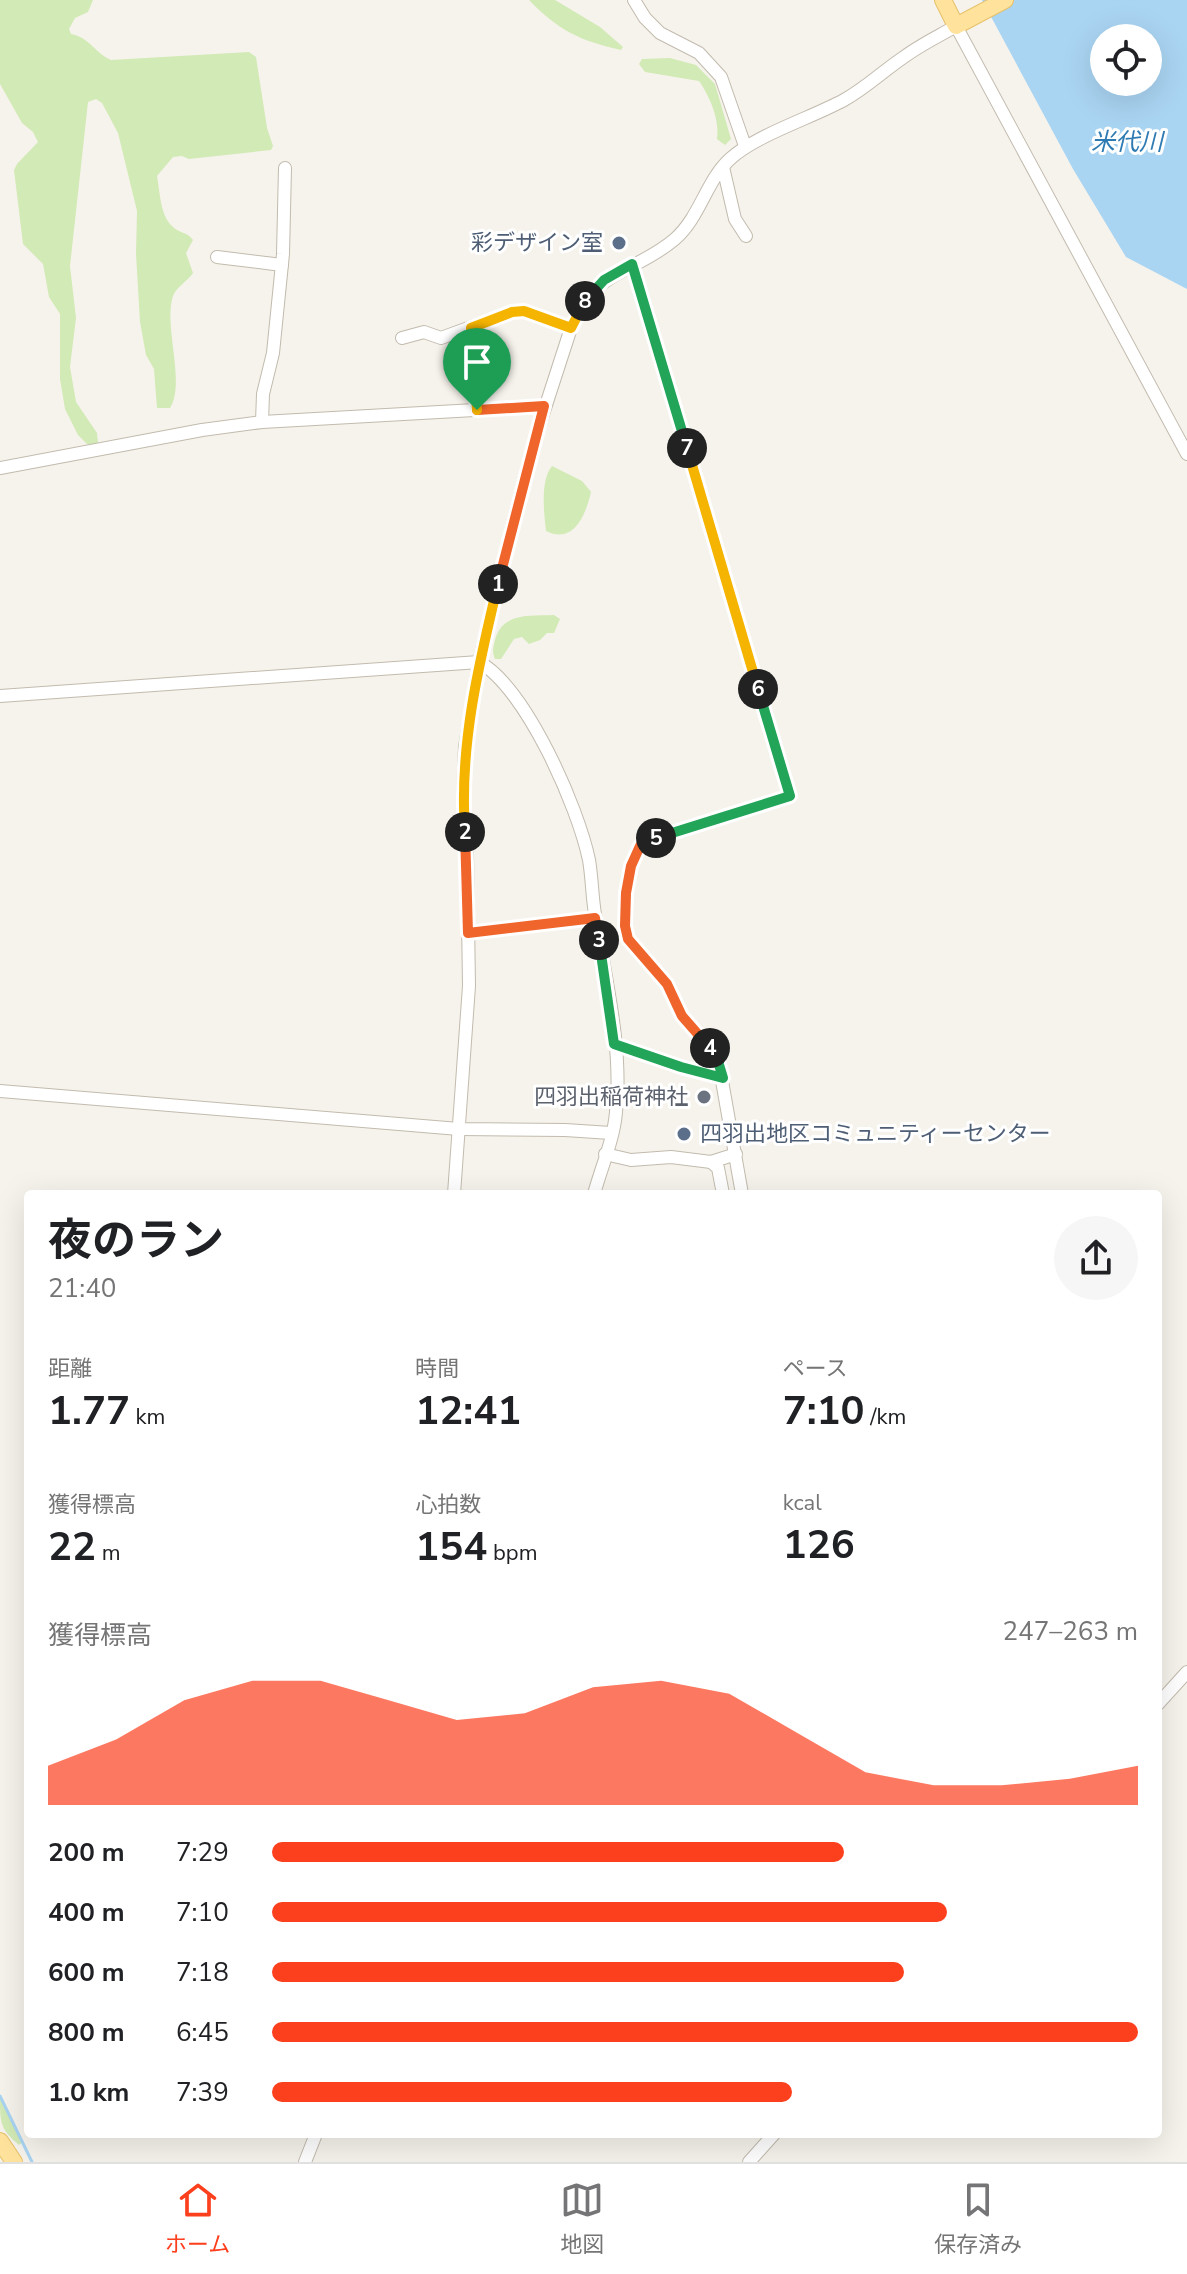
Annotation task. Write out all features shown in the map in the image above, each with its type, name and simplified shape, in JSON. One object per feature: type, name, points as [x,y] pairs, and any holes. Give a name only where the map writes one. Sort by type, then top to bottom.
[{"type":"main road","points":[[943,0],[964,22],[1005,0]]},
{"type":"main road","points":[[0,2141],[14,2162]]},
{"type":"street","points":[[634,0],[645,18],[660,33],[699,53],[721,77],[745,146]]},
{"type":"street","points":[[454,1190],[469,986],[463,793],[465,747],[479,662],[544,406],[577,312],[590,294],[604,280],[665,247],[682,232],[694,218],[723,167],[745,146],[806,120],[850,96],[905,55],[964,22],[1187,454]]},
{"type":"street","points":[[723,167],[735,219],[746,236]]},
{"type":"street","points":[[262,422],[263,394],[273,353],[282,265],[285,168]]},
{"type":"street","points":[[217,257],[282,265]]},
{"type":"street","points":[[632,264],[790,796],[653,839],[640,846],[631,866],[626,893],[625,926],[628,939],[667,984],[682,1016],[717,1058],[741,1190]]},
{"type":"street","points":[[402,338],[424,332],[441,338],[512,312],[524,311],[571,328]]},
{"type":"street","points":[[471,328],[477,410]]},
{"type":"street","points":[[0,468],[202,430],[262,422],[544,406]]},
{"type":"street","points":[[0,696],[479,662],[493,670],[511,691],[538,736],[570,799],[589,859],[618,1082],[616,1116],[595,1190]]},
{"type":"street","points":[[468,933],[595,918]]},
{"type":"street","points":[[614,1044],[723,1078]]},
{"type":"street","points":[[0,1091],[459,1129],[611,1133]]},
{"type":"street","points":[[605,1154],[631,1160],[671,1157],[711,1162],[736,1154]]},
{"type":"street","points":[[711,1162],[718,1168],[722,1190]]},
{"type":"street","points":[[1162,1700],[1187,1672]]},
{"type":"street","points":[[305,2162],[314,2138]]},
{"type":"street","points":[[749,2162],[770,2138]]},
{"type":"green space","points":[[0,0],[93,0],[88,12],[75,18],[69,29],[71,34],[83,38],[111,60],[249,52],[256,57],[267,128],[273,146],[271,150],[189,159],[173,157],[157,176],[168,221],[193,240],[186,253],[193,273],[173,296],[171,308],[176,384],[170,408],[157,408],[154,369],[146,355],[140,322],[137,211],[118,133],[102,103],[96,99],[88,102],[70,266],[76,318],[70,367],[76,402],[97,433],[98,443],[95,445],[87,444],[78,435],[65,409],[60,379],[60,314],[49,297],[43,264],[23,244],[14,170],[38,142],[33,132],[22,123],[0,84]]},
{"type":"green space","points":[[529,0],[555,0],[600,27],[623,47],[621,50],[570,33]]},
{"type":"green space","points":[[670,58],[696,65],[715,84],[731,139],[725,145],[717,139],[713,109],[699,81],[645,72],[639,64],[642,59]]},
{"type":"green space","points":[[552,466],[582,481],[591,492],[582,518],[571,531],[564,534],[546,531],[544,488]]},
{"type":"green space","points":[[554,615],[560,619],[554,633],[547,633],[529,644],[522,637],[514,639],[501,659],[495,659],[495,640],[504,624],[518,617]]},
{"type":"green space","points":[[0,2097],[23,2142],[19,2145],[2,2125]]},
{"type":"water","name":"米代川","points":[[982,0],[1187,0],[1187,289],[1126,257],[1073,169]]},
{"type":"waterway","points":[[0,2096],[32,2162]]},
{"type":"place","name":"彩デザイン室","points":[[619,243]]},
{"type":"place","name":"四羽出稲荷神社","points":[[704,1097]]},
{"type":"place","name":"四羽出地区コミュニティーセンター","points":[[684,1134]]},
{"type":"route","points":[[632,264],[790,796],[653,839],[640,846],[631,866],[626,893],[625,926],[628,939],[667,984],[682,1016],[717,1058],[723,1078],[614,1044],[605,968],[595,918],[468,933],[463,793],[465,747],[479,662],[544,406],[477,410],[471,328],[512,312],[524,311],[571,328],[577,312],[590,294],[604,280],[632,264]]}]
